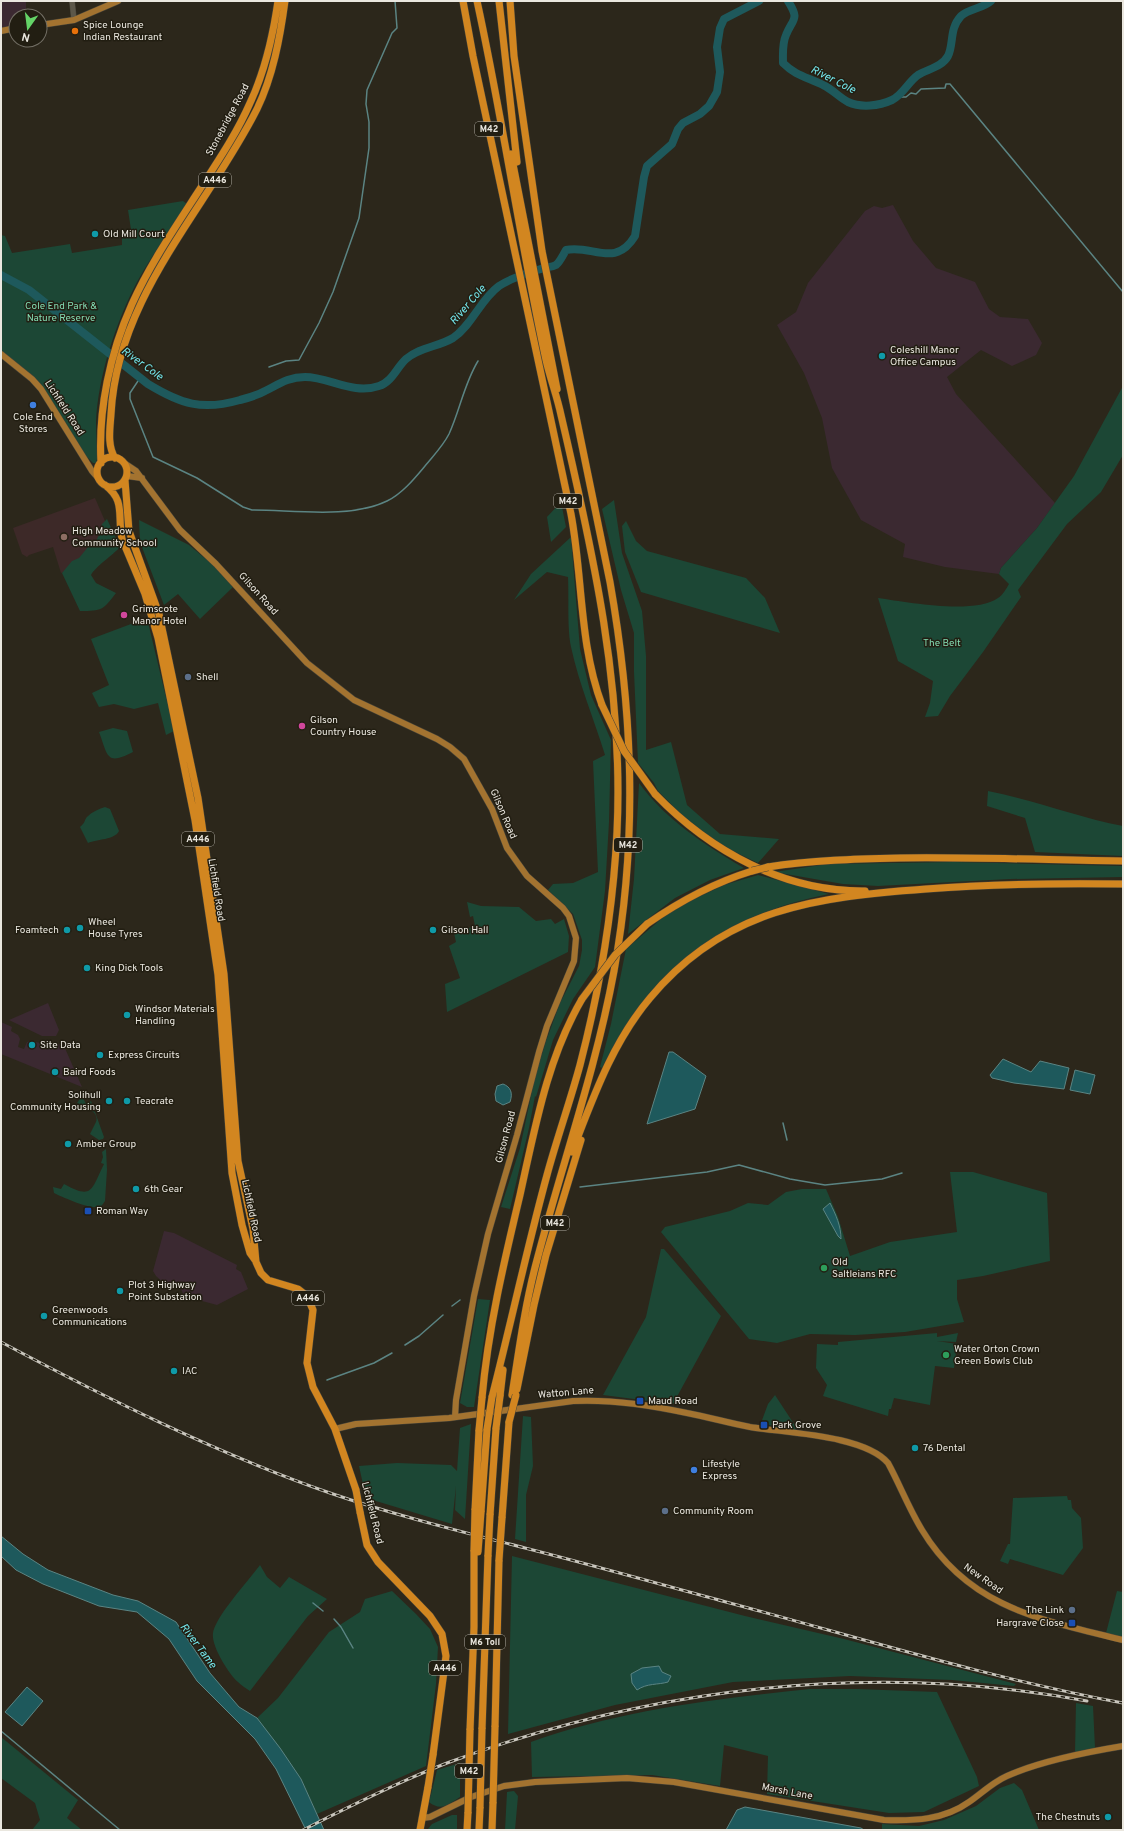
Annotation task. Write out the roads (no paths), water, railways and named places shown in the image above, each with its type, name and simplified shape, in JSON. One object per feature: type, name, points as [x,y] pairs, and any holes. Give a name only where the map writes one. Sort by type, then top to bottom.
[{"type":"highway","name":"Stonebridge Road","points":[[100,464],[101,428],[123,324],[143,282],[228,144],[250,104],[262,75],[270,47],[278,1]]},
{"type":"highway","name":"Stonebridge Road","points":[[119,347],[150,285],[235,149],[257,107],[275,59],[285,1]]},
{"type":"highway","name":"M42","points":[[463,1],[473,56],[571,514],[579,559],[587,655],[602,705],[624,751],[655,794],[680,818],[699,834],[733,855],[764,871],[807,885],[828,888],[861,891],[905,890]]},
{"type":"highway","name":"M42","points":[[467,1830],[476,1551],[478,1511],[487,1429],[492,1397],[506,1344],[519,1282],[548,1172],[579,1068],[602,967],[613,891],[617,830],[618,736],[606,635],[593,558],[560,410],[550,376],[536,294],[477,1]]},
{"type":"highway","points":[[499,1],[522,201]]},
{"type":"highway","name":"M42","points":[[510,1],[514,56],[542,251],[619,631],[627,701],[630,773],[630,818],[625,893],[615,967],[596,1050],[537,1260],[525,1314],[514,1395]]},
{"type":"highway","points":[[492,72],[502,107],[522,201]]},
{"type":"highway","name":"M42","points":[[522,201],[528,254]]},
{"type":"highway","name":"Stonebridge Road","points":[[113,369],[110,434],[111,451],[116,458]]},
{"type":"highway","points":[[116,458],[124,463],[127,471],[126,478],[116,487],[105,485],[99,479],[98,474],[100,464],[105,459],[116,458]]},
{"type":"highway","name":"Lichfield Road","points":[[126,478],[129,531],[159,614],[165,637],[198,798],[224,974],[238,1161],[253,1229],[256,1262]]},
{"type":"highway","name":"Lichfield Road","points":[[105,485],[112,490],[119,500],[120,529],[122,539],[152,616],[183,754],[197,831],[218,976],[232,1173],[242,1225],[250,1253],[261,1273],[268,1280],[298,1289],[307,1296],[313,1310],[307,1364],[312,1387],[335,1429],[356,1490],[367,1545],[378,1562],[430,1616],[438,1626],[445,1642],[446,1664],[428,1787],[420,1830]]},
{"type":"highway","points":[[478,1511],[479,1430],[489,1335],[538,1116],[559,1044],[582,999],[615,955],[648,924],[673,906],[698,892],[752,871],[768,867],[814,861],[936,858],[1123,861]]},
{"type":"highway","points":[[557,1190],[604,1070],[625,1032],[650,998],[682,966],[723,936],[754,920],[806,903],[834,898],[905,890],[1047,883],[1123,884]]},
{"type":"highway","name":"M42","points":[[492,1830],[494,1802],[499,1560],[508,1424],[534,1305],[555,1225],[578,1149],[612,1056]]},
{"type":"highway","name":"M6 Toll","points":[[480,1830],[482,1728],[490,1515],[496,1428],[506,1344]]},
{"type":"main road","points":[[48,24],[74,20],[118,1]]},
{"type":"main road","name":"Lichfield Road","points":[[1,354],[25,373],[41,389],[87,463],[99,479]]},
{"type":"main road","points":[[87,463],[100,464]]},
{"type":"main road","name":"Gilson Road","points":[[124,463],[136,471],[142,478],[180,530],[216,564],[317,672],[354,700],[437,739],[450,747],[464,759],[492,809],[503,842],[527,876],[563,908],[569,916],[574,928],[576,945],[574,961],[543,1039],[488,1234],[474,1296],[456,1400],[456,1417]]},
{"type":"main road","points":[[126,478],[142,478]]},
{"type":"main road","name":"Watton Lane","points":[[335,1429],[356,1424],[456,1417],[573,1401],[596,1400],[674,1410],[749,1427],[821,1437],[872,1450],[882,1456],[888,1463]]},
{"type":"main road","name":"New Road","points":[[888,1463],[921,1529],[929,1541],[949,1565],[972,1586],[1004,1605],[1022,1613],[1123,1640]]},
{"type":"main road","name":"Marsh Lane","points":[[423,1815],[430,1817],[471,1797],[519,1783],[627,1778],[674,1782],[884,1820],[919,1820],[947,1814],[959,1808],[1000,1780],[1015,1773],[1058,1760],[1123,1746]]},
{"type":"street","points":[[72,1],[74,20]]},
{"type":"water","points":[[669,1052],[673,1052],[706,1076],[695,1109],[647,1124]]},
{"type":"water","points":[[1003,1059],[1031,1072],[1040,1061],[1069,1068],[1064,1089],[1014,1083],[992,1078],[990,1075]]},
{"type":"water","points":[[1075,1070],[1095,1075],[1090,1094],[1070,1090]]},
{"type":"water","points":[[503,1084],[510,1089],[511,1096],[510,1102],[503,1105],[496,1101],[495,1094],[497,1086]]},
{"type":"water","points":[[830,1203],[838,1221],[841,1239],[823,1209]]},
{"type":"water","points":[[1,1536],[23,1554],[48,1570],[113,1595],[138,1601],[176,1622],[210,1673],[239,1707],[257,1718],[280,1748],[301,1779],[324,1830],[306,1830],[276,1769],[255,1739],[197,1681],[169,1639],[137,1612],[99,1606],[43,1584],[16,1570],[1,1556]]},
{"type":"water","points":[[659,1666],[662,1672],[671,1676],[668,1682],[649,1685],[637,1690],[632,1683],[631,1674],[642,1668]]},
{"type":"water","points":[[27,1687],[43,1701],[22,1726],[5,1712]]},
{"type":"water","points":[[745,1807],[861,1828],[864,1830],[726,1830],[737,1810]]},
{"type":"waterway","points":[[269,367],[286,361],[299,360],[319,323],[333,292],[359,218],[369,148],[369,122],[366,104],[367,90],[392,33],[397,28],[395,1]]},
{"type":"waterway","name":"River Cole","points":[[1,275],[29,290],[148,384],[160,391],[192,404],[214,405],[243,399],[253,396],[284,381],[299,377],[314,378],[350,387],[369,388],[379,386],[384,384],[411,355],[453,338],[466,326],[492,292],[509,280],[556,265],[566,250],[576,249],[611,253],[619,251],[627,246],[635,236],[647,166],[672,144],[678,129],[683,123],[700,114],[709,106],[717,92],[720,72],[717,47],[720,28],[724,19],[759,1]]},
{"type":"waterway","name":"River Cole","points":[[788,1],[794,12],[794,19],[784,42],[783,63],[797,74],[826,87],[848,102],[864,106],[881,104],[896,98],[918,75],[942,63],[950,51],[953,31],[957,21],[968,11],[984,6],[991,1]]},
{"type":"waterway","points":[[897,97],[906,97],[911,93],[916,94],[921,89],[945,88],[946,84],[950,84],[1123,292]]},
{"type":"waterway","points":[[140,378],[130,393],[130,399],[153,457],[197,478],[243,507],[252,510],[339,512],[372,507],[387,501],[393,498],[413,481],[447,438],[469,379],[478,361]]},
{"type":"waterway","points":[[783,1123],[787,1140]]},
{"type":"waterway","points":[[580,1187],[707,1172],[739,1165],[790,1179],[825,1185],[882,1179],[902,1173]]},
{"type":"waterway","points":[[452,1306],[460,1300]]},
{"type":"waterway","points":[[405,1345],[419,1336],[443,1315]]},
{"type":"waterway","points":[[327,1380],[374,1363],[392,1353]]},
{"type":"waterway","points":[[313,1603],[323,1611]]},
{"type":"waterway","points":[[334,1619],[341,1627],[353,1648]]},
{"type":"waterway","points":[[1,1731],[120,1830]]},
{"type":"railway","points":[[1,1342],[122,1404],[204,1443],[246,1461],[354,1501],[923,1656],[1023,1682],[1123,1703]]},
{"type":"railway","points":[[303,1830],[392,1786],[447,1763],[524,1737],[603,1716],[682,1699],[763,1688],[844,1683],[925,1683],[1006,1689],[1087,1701]]},
{"type":"place","name":"Spice Lounge Indian Restaurant","points":[[75,31]]},
{"type":"place","name":"Old Mill Court","points":[[95,234]]},
{"type":"place","name":"Coleshill Manor Office Campus","points":[[882,356]]},
{"type":"place","name":"Cole End Stores","points":[[33,405]]},
{"type":"place","name":"High Meadow Community School","points":[[64,537]]},
{"type":"place","name":"Grimscote Manor Hotel","points":[[124,615]]},
{"type":"place","name":"Shell","points":[[188,677]]},
{"type":"place","name":"Gilson Country House","points":[[302,726]]},
{"type":"place","name":"Wheel House Tyres","points":[[80,928]]},
{"type":"place","name":"Foamtech","points":[[67,930]]},
{"type":"place","name":"Gilson Hall","points":[[433,930]]},
{"type":"place","name":"King Dick Tools","points":[[87,968]]},
{"type":"place","name":"Windsor Materials Handling","points":[[127,1015]]},
{"type":"place","name":"Site Data","points":[[32,1045]]},
{"type":"place","name":"Express Circuits","points":[[100,1055]]},
{"type":"place","name":"Baird Foods","points":[[55,1072]]},
{"type":"place","name":"Solihull Community Housing","points":[[109,1101]]},
{"type":"place","name":"Teacrate","points":[[127,1101]]},
{"type":"place","name":"Amber Group","points":[[68,1144]]},
{"type":"place","name":"6th Gear","points":[[136,1189]]},
{"type":"place","name":"Roman Way","points":[[88,1211]]},
{"type":"place","name":"Old Saltleians RFC","points":[[824,1268]]},
{"type":"place","name":"Plot 3 Highway Point Substation","points":[[120,1291]]},
{"type":"place","name":"Greenwoods Communications","points":[[44,1316]]},
{"type":"place","name":"Water Orton Crown Green Bowls Club","points":[[946,1355]]},
{"type":"place","name":"IAC","points":[[174,1371]]},
{"type":"place","name":"Maud Road","points":[[640,1401]]},
{"type":"place","name":"Park Grove","points":[[764,1425]]},
{"type":"place","name":"76 Dental","points":[[915,1448]]},
{"type":"place","name":"Lifestyle Express","points":[[694,1470]]},
{"type":"place","name":"Community Room","points":[[665,1511]]},
{"type":"place","name":"The Link","points":[[1072,1610]]},
{"type":"place","name":"Hargrave Close","points":[[1072,1623]]},
{"type":"place","name":"The Chestnuts","points":[[1108,1817]]},
{"type":"park label","name":"Cole End Park & Nature Reserve","points":[[61,312]]},
{"type":"park label","name":"The Belt","points":[[942,643]]},
{"type":"water label","name":"River Tame","points":[[198,1646]]}]
